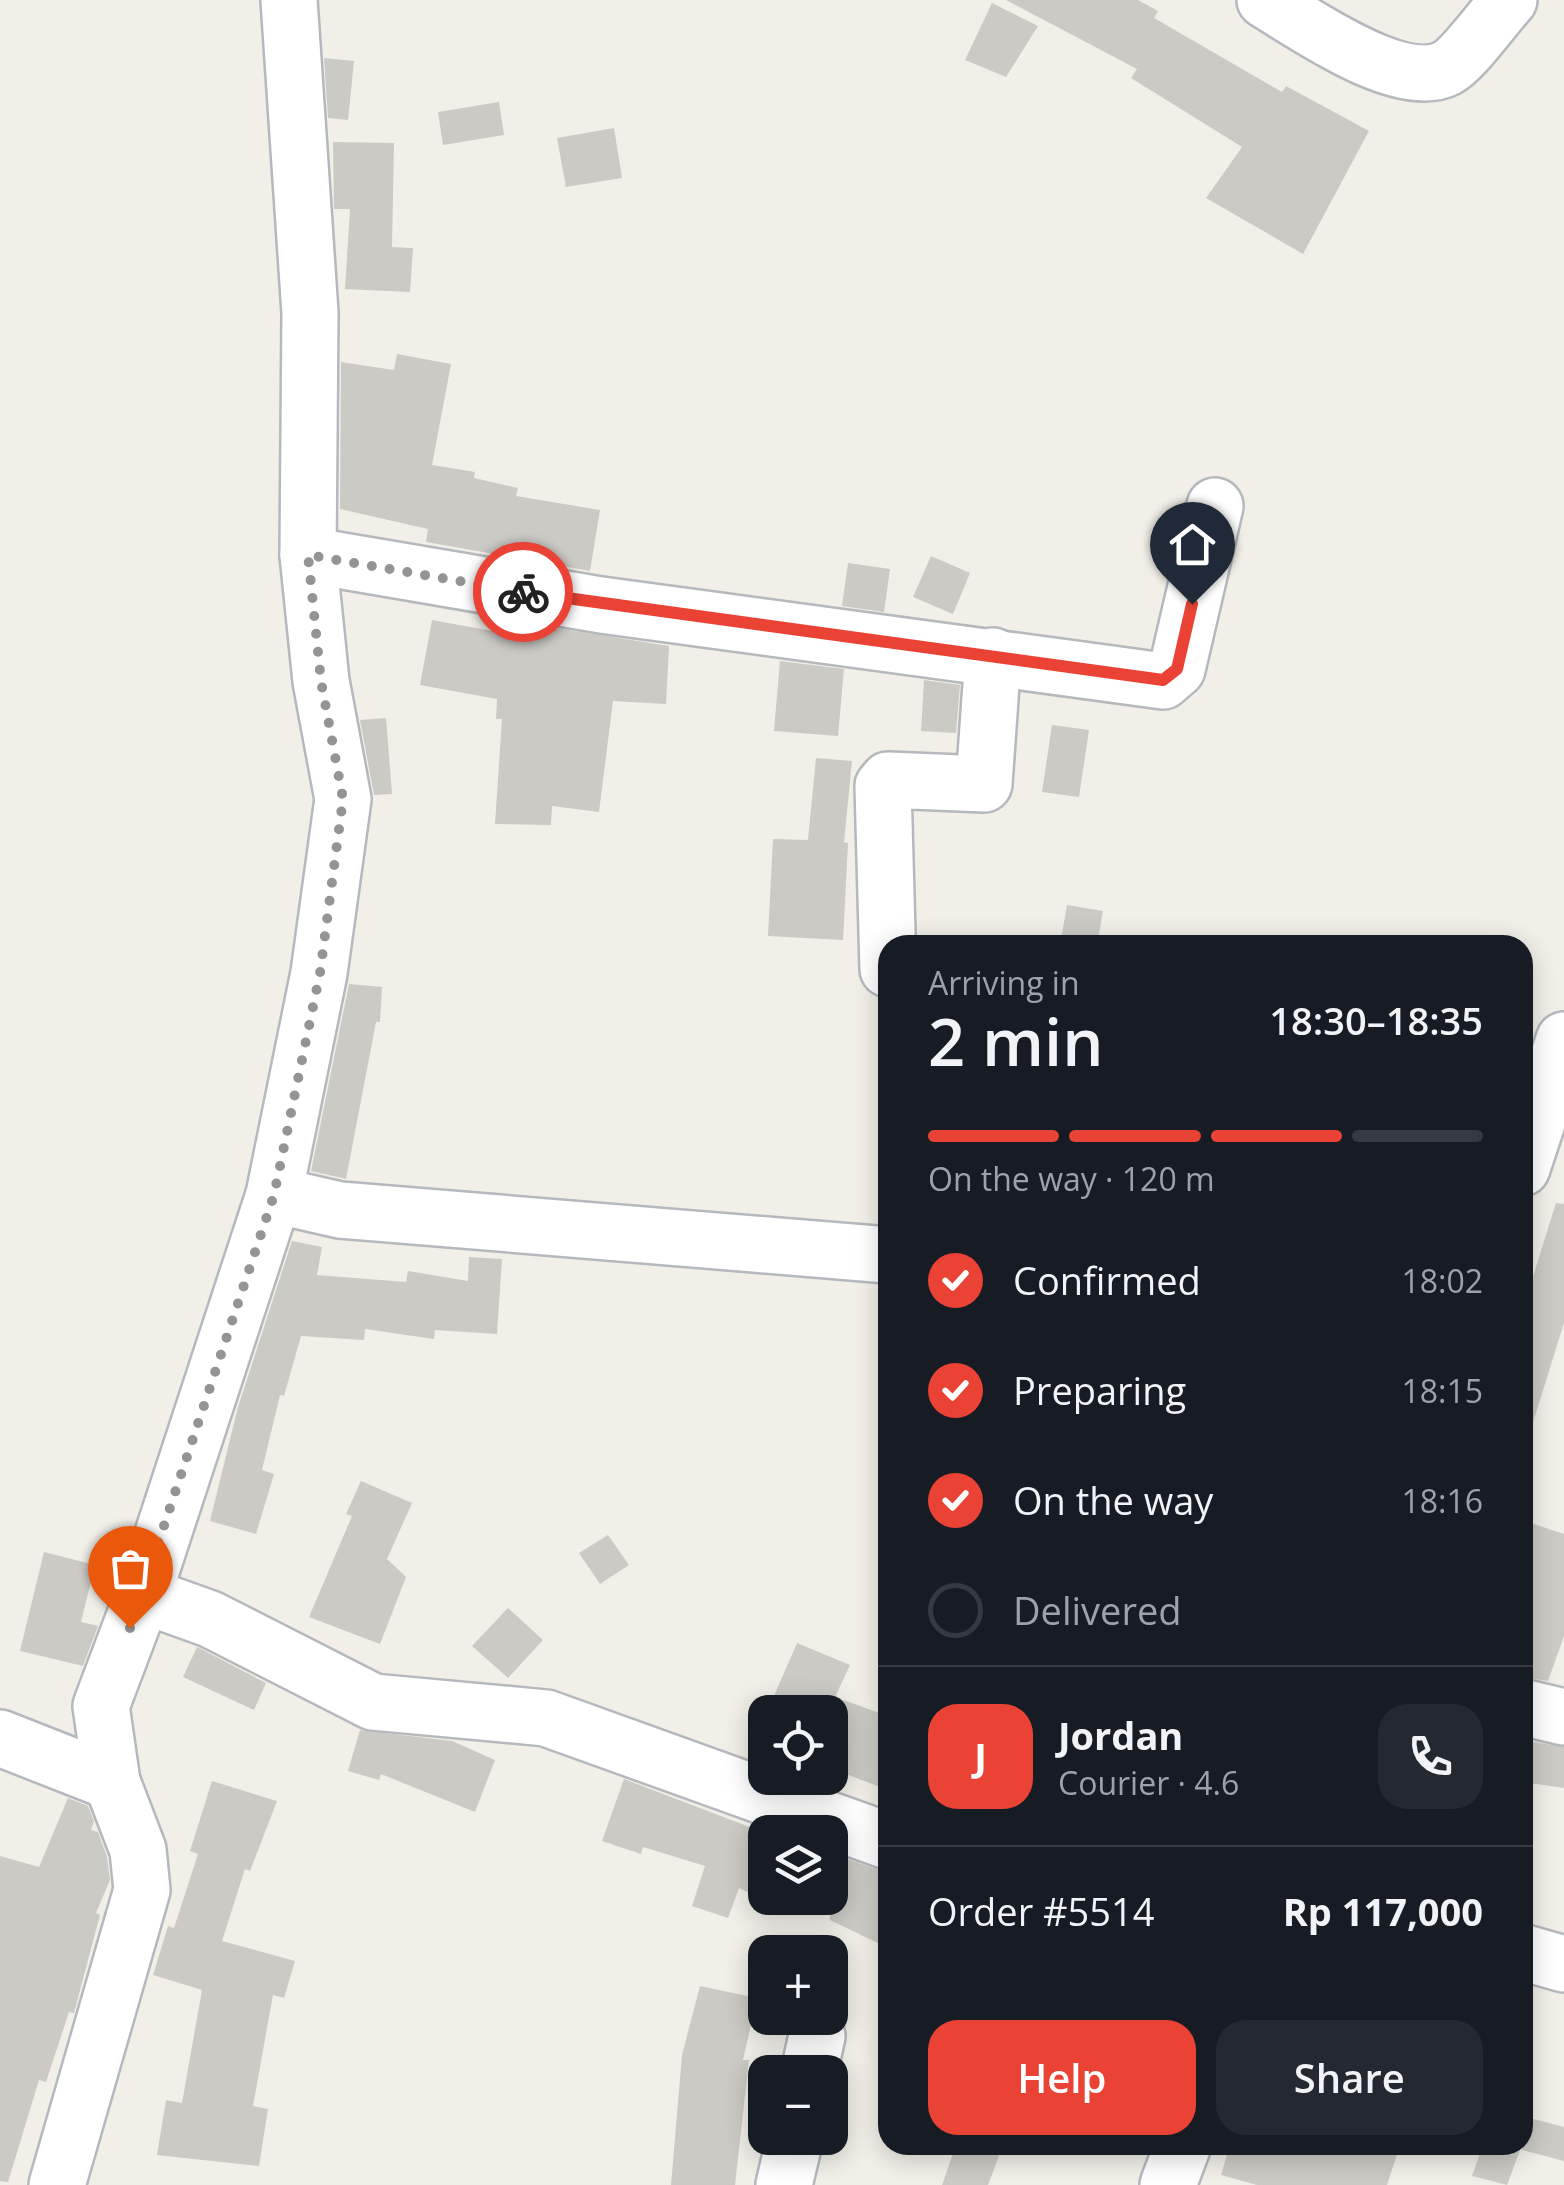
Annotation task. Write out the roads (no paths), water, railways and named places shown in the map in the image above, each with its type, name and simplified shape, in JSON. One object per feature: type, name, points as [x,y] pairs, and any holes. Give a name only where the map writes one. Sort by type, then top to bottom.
[{"type":"street","points":[[57,2185],[142,1890],[138,1850],[112,1782],[101,1706],[174,1605],[274,1195],[320,973],[343,799],[321,681],[308,555],[310,313],[289,0]]},
{"type":"street","points":[[1266,0],[1337,44],[1412,74],[1448,68],[1509,0]]},
{"type":"street","points":[[308,555],[600,605],[1170,678],[1177,669],[1214,506]]},
{"type":"street","points":[[887,935],[883,786],[888,780],[984,784],[993,656]]},
{"type":"street","points":[[1533,1134],[1564,1040]]},
{"type":"street","points":[[274,1195],[340,1210],[878,1254]]},
{"type":"street","points":[[174,1605],[373,1702],[546,1718],[878,1837]]},
{"type":"street","points":[[1533,1710],[1564,1717]]},
{"type":"street","points":[[0,1738],[112,1782]]},
{"type":"street","points":[[1533,1955],[1564,1964]]},
{"type":"street","points":[[784,2185],[791,2155]]},
{"type":"street","points":[[1168,2185],[1179,2155]]}]
